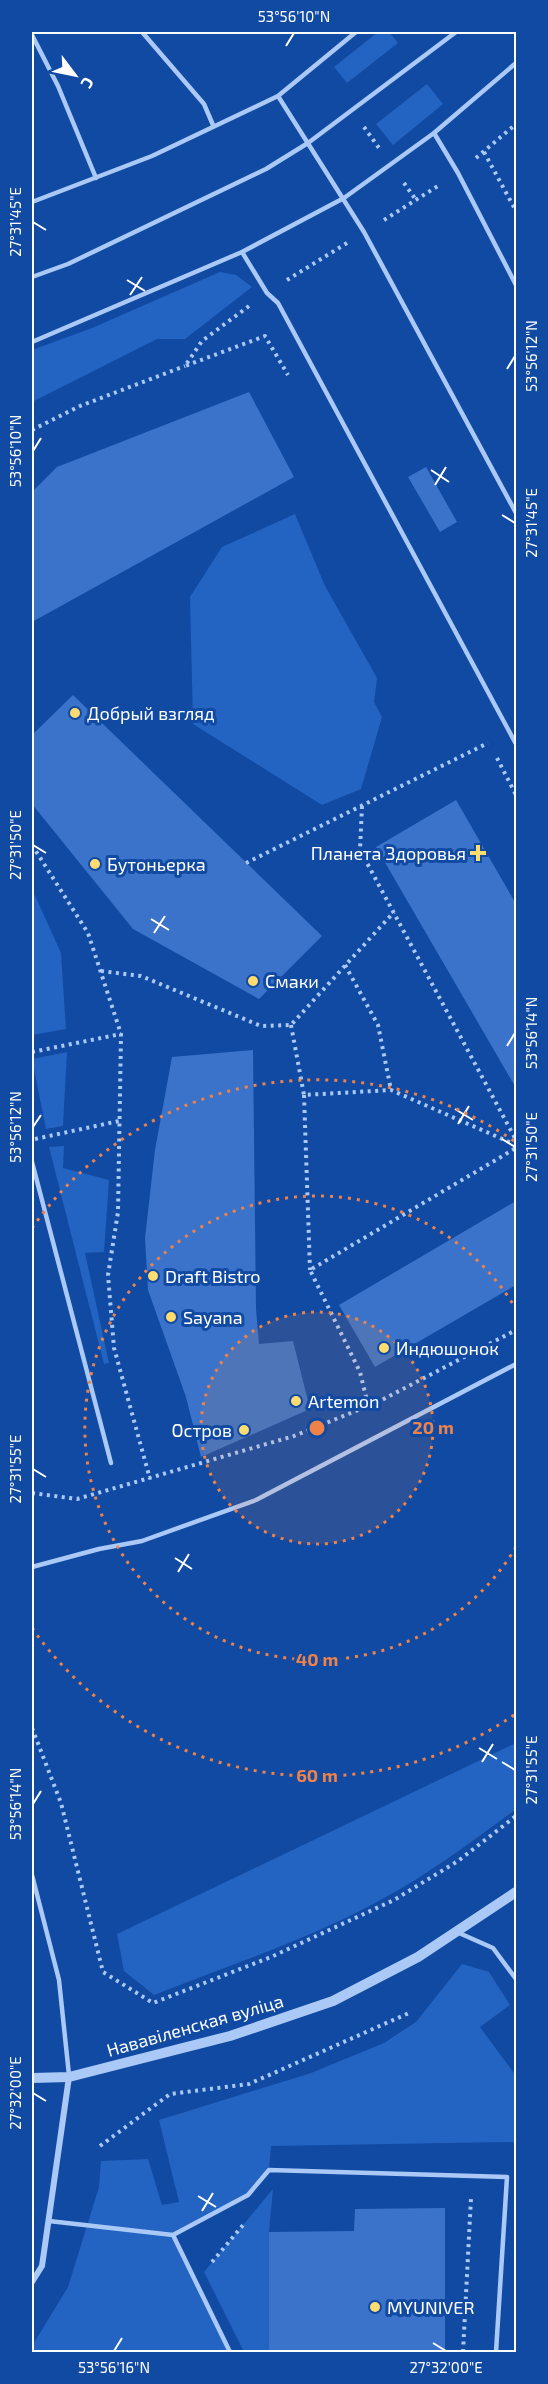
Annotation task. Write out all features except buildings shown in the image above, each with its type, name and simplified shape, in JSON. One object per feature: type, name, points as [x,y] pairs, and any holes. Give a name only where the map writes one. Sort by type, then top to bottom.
[{"type":"street","name":"Нававіленская вуліца","points":[[32,2078],[69,2077],[230,2036],[333,2001],[418,1957],[516,1892]]},
{"type":"street","points":[[32,2282],[42,2266],[69,2077]]},
{"type":"lane","points":[[142,32],[204,104],[213,125]]},
{"type":"lane","points":[[32,202],[152,156],[278,96],[356,32]]},
{"type":"lane","points":[[32,277],[68,264],[235,185],[308,143],[456,32]]},
{"type":"lane","points":[[32,35],[58,86],[96,178]]},
{"type":"lane","points":[[32,342],[242,252],[344,198],[434,134],[516,63]]},
{"type":"lane","points":[[278,96],[344,198],[516,513]]},
{"type":"lane","points":[[434,134],[458,173],[516,285]]},
{"type":"lane","points":[[242,252],[267,293],[278,303],[516,742]]},
{"type":"lane","points":[[32,1162],[111,1463]]},
{"type":"lane","points":[[32,1567],[99,1549],[142,1541],[256,1500],[516,1364]]},
{"type":"lane","points":[[32,1875],[60,1980],[69,2077]]},
{"type":"lane","points":[[456,1932],[493,1948],[516,1979]]},
{"type":"lane","points":[[49,2222],[173,2235],[248,2195],[269,2170],[507,2177],[496,2352]]},
{"type":"lane","points":[[173,2235],[230,2352]]},
{"type":"path","points":[[516,124],[484,152],[516,211]]},
{"type":"path","points":[[32,430],[80,406],[185,366]]},
{"type":"path","points":[[246,863],[488,742]]},
{"type":"path","points":[[362,806],[360,850],[516,1140]]},
{"type":"path","points":[[32,845],[88,933],[121,1034],[118,1212],[108,1275],[114,1348],[150,1479]]},
{"type":"path","points":[[101,971],[141,976],[261,1026],[291,1025],[394,912]]},
{"type":"path","points":[[345,965],[378,1024],[391,1090]]},
{"type":"path","points":[[291,1025],[304,1095],[310,1270],[360,1372],[368,1405]]},
{"type":"path","points":[[32,1052],[121,1034]]},
{"type":"path","points":[[304,1095],[391,1090],[516,1147]]},
{"type":"path","points":[[32,1140],[119,1121]]},
{"type":"path","points":[[310,1270],[516,1147]]},
{"type":"path","points":[[32,1493],[77,1499],[294,1436],[378,1402],[516,1330]]},
{"type":"path","points":[[32,1728],[61,1803],[104,1972],[153,2003],[271,1957],[394,1900],[458,1861],[516,1816]]},
{"type":"path","points":[[100,2146],[170,2094],[249,2084],[409,2013]]},
{"type":"path","points":[[459,2197],[471,2197],[463,2352]]},
{"type":"path","points":[[211,2264],[245,2223]]},
{"type":"shaded area","points":[[378,32],[389,32],[398,43],[347,83],[334,67]]},
{"type":"shaded area","points":[[427,84],[443,104],[393,145],[376,124]]},
{"type":"shaded area","points":[[220,272],[236,275],[252,287],[185,339],[157,339],[32,402],[32,350],[92,328]]},
{"type":"shaded area","points":[[295,514],[325,586],[377,678],[374,702],[382,717],[361,789],[322,805],[193,724],[190,597],[222,547]]},
{"type":"shaded area","points":[[32,889],[61,953],[66,1029],[32,1035]]},
{"type":"shaded area","points":[[67,1052],[63,1126],[46,1129],[32,1059]]},
{"type":"shaded area","points":[[64,1146],[63,1168],[109,1180],[104,1252],[85,1253],[109,1363],[104,1364],[49,1147]]},
{"type":"shaded area","points":[[516,1743],[516,1809],[400,1889],[310,1934],[154,1995],[124,1971],[117,1934]]},
{"type":"shaded area","points":[[462,1964],[489,1972],[510,2005],[480,2027],[516,2076],[516,2142],[271,2146],[269,2170],[248,2195],[173,2235],[230,2352],[32,2352],[32,2346],[68,2287],[99,2187],[101,2161],[148,2159],[162,2205],[179,2202],[159,2120],[311,2073],[384,2043],[416,2022]]},
{"type":"shaded area","points":[[273,2189],[269,2232],[269,2352],[244,2352],[204,2272]]},
{"type":"place","name":"Добрый взгляд","points":[[75,713]]},
{"type":"place","name":"Планета Здоровья","points":[[478,853]]},
{"type":"place","name":"Бутоньерка","points":[[95,864]]},
{"type":"place","name":"Смаки","points":[[253,981]]},
{"type":"place","name":"Draft Bistro","points":[[153,1276]]},
{"type":"place","name":"Sayana","points":[[171,1317]]},
{"type":"place","name":"Индюшонок","points":[[384,1348]]},
{"type":"place","name":"Artemon","points":[[296,1401]]},
{"type":"place","name":"Остров","points":[[244,1430]]},
{"type":"place","name":"MYUNIVER","points":[[375,2307]]}]
